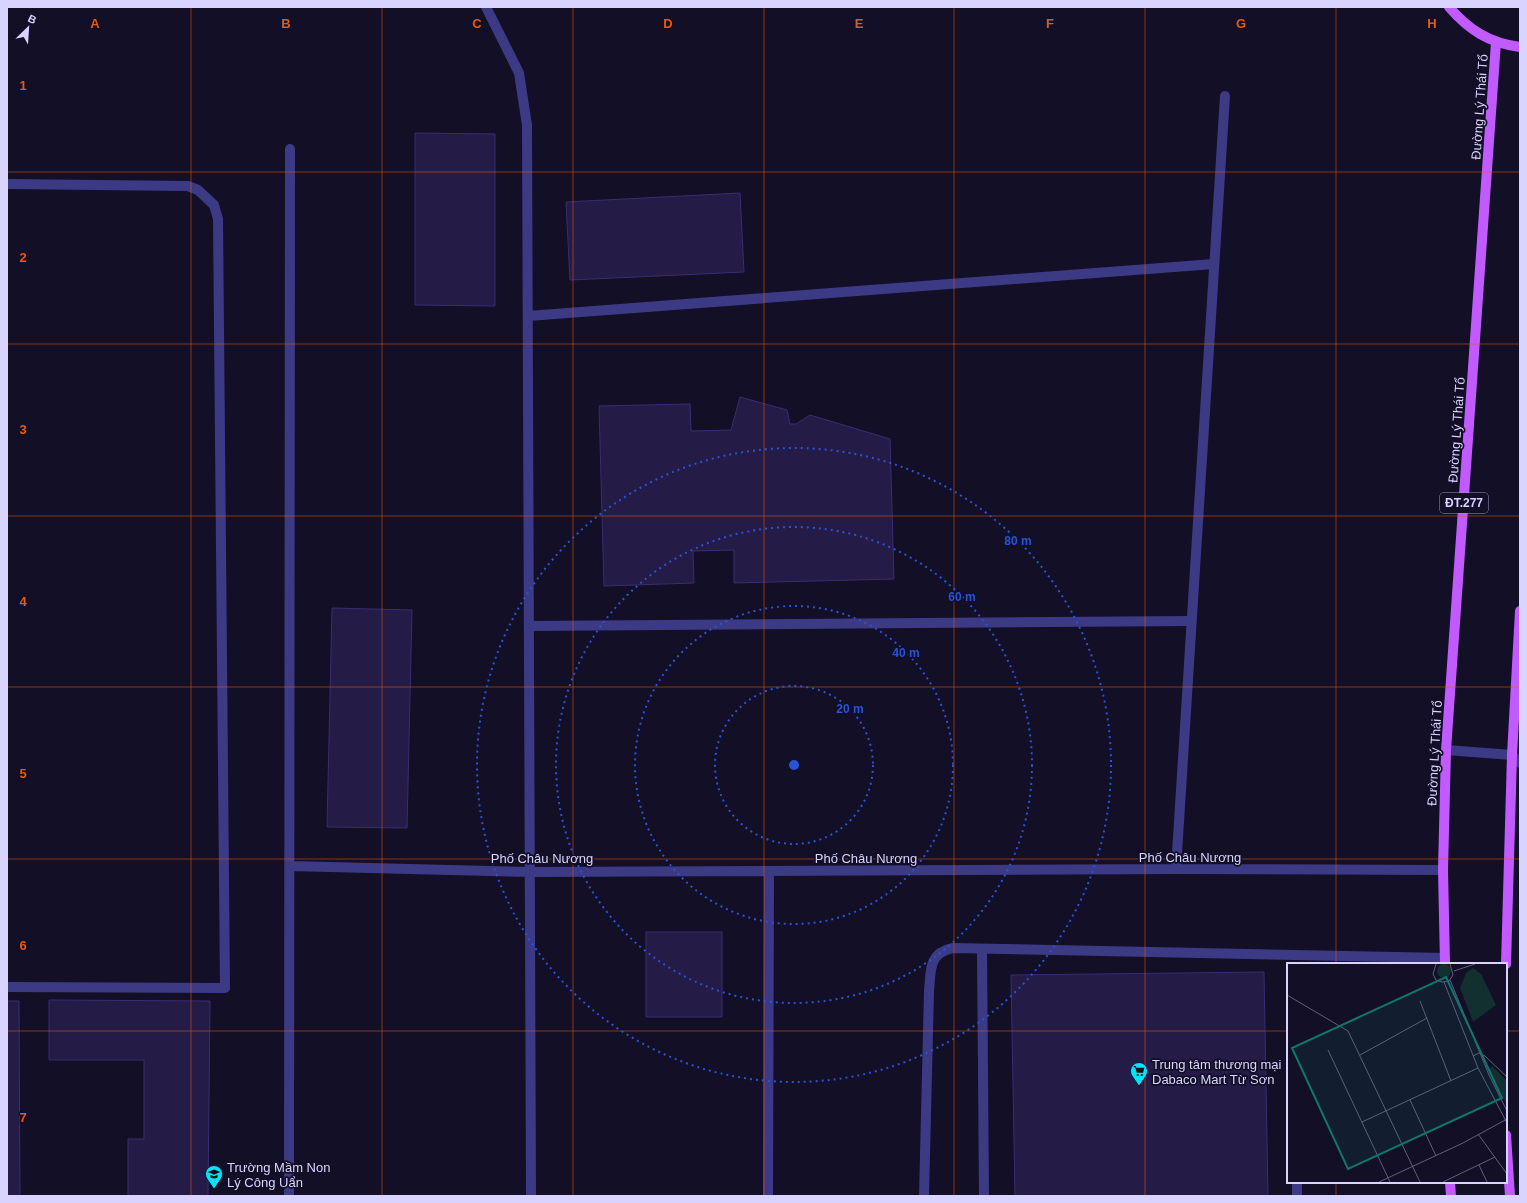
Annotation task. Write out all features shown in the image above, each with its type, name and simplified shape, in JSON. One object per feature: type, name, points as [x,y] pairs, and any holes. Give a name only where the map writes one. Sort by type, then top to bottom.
[{"type":"main road","points":[[1449,7],[1472,29],[1496,42],[1520,46]]},
{"type":"main road","name":"Đường Lý Thái Tổ","points":[[1445,961],[1443,870],[1446,750],[1496,42]]},
{"type":"main road","points":[[1506,963],[1512,755],[1520,611]]},
{"type":"main road","points":[[1507,1151],[1510,1196]]},
{"type":"main road","points":[[1450,1183],[1451,1196]]},
{"type":"street","points":[[486,7],[519,73],[527,125],[531,1196]]},
{"type":"street","points":[[1176,869],[1225,96]]},
{"type":"street","points":[[289,1196],[290,149]]},
{"type":"street","points":[[7,184],[188,186],[198,190],[214,205],[218,219],[224,988],[7,987]]},
{"type":"street","points":[[528,316],[1214,264]]},
{"type":"street","points":[[529,626],[1191,621]]},
{"type":"street","points":[[1446,750],[1512,755],[1520,763]]},
{"type":"street","name":"Phố Châu Nương","points":[[290,866],[530,872],[1176,869],[1443,870]]},
{"type":"street","points":[[768,1196],[769,871]]},
{"type":"street","points":[[924,1196],[929,991],[932,963],[934,958],[944,950],[953,948],[1295,960],[1445,961]]},
{"type":"street","points":[[982,949],[984,1196]]},
{"type":"street","points":[[1297,1183],[1297,1196]]},
{"type":"building","points":[[415,133],[495,134],[495,306],[415,305]]},
{"type":"building","points":[[740,193],[744,272],[570,280],[566,202]]},
{"type":"building","points":[[740,397],[787,410],[790,424],[796,424],[810,415],[890,439],[894,579],[734,583],[734,550],[693,551],[694,583],[604,586],[599,406],[690,404],[691,431],[731,430]]},
{"type":"building","points":[[332,608],[412,610],[407,828],[327,827]]},
{"type":"building","points":[[646,932],[722,932],[722,1017],[646,1017]]},
{"type":"building","name":"Trung tâm thương mại Dabaco Mart Từ Sơn","points":[[1264,972],[1268,1196],[1015,1196],[1011,975]]},
{"type":"building","points":[[49,1000],[210,1001],[208,1196],[128,1196],[128,1139],[144,1139],[144,1060],[49,1060]]},
{"type":"building","points":[[7,1001],[19,1001],[20,1196],[7,1196]]},
{"type":"place","name":"Trung tâm thương mại Dabaco Mart Từ Sơn","points":[[1139,1086]]},
{"type":"place","name":"Trường Mầm Non Lý Công Uẩn","points":[[214,1189]]}]
